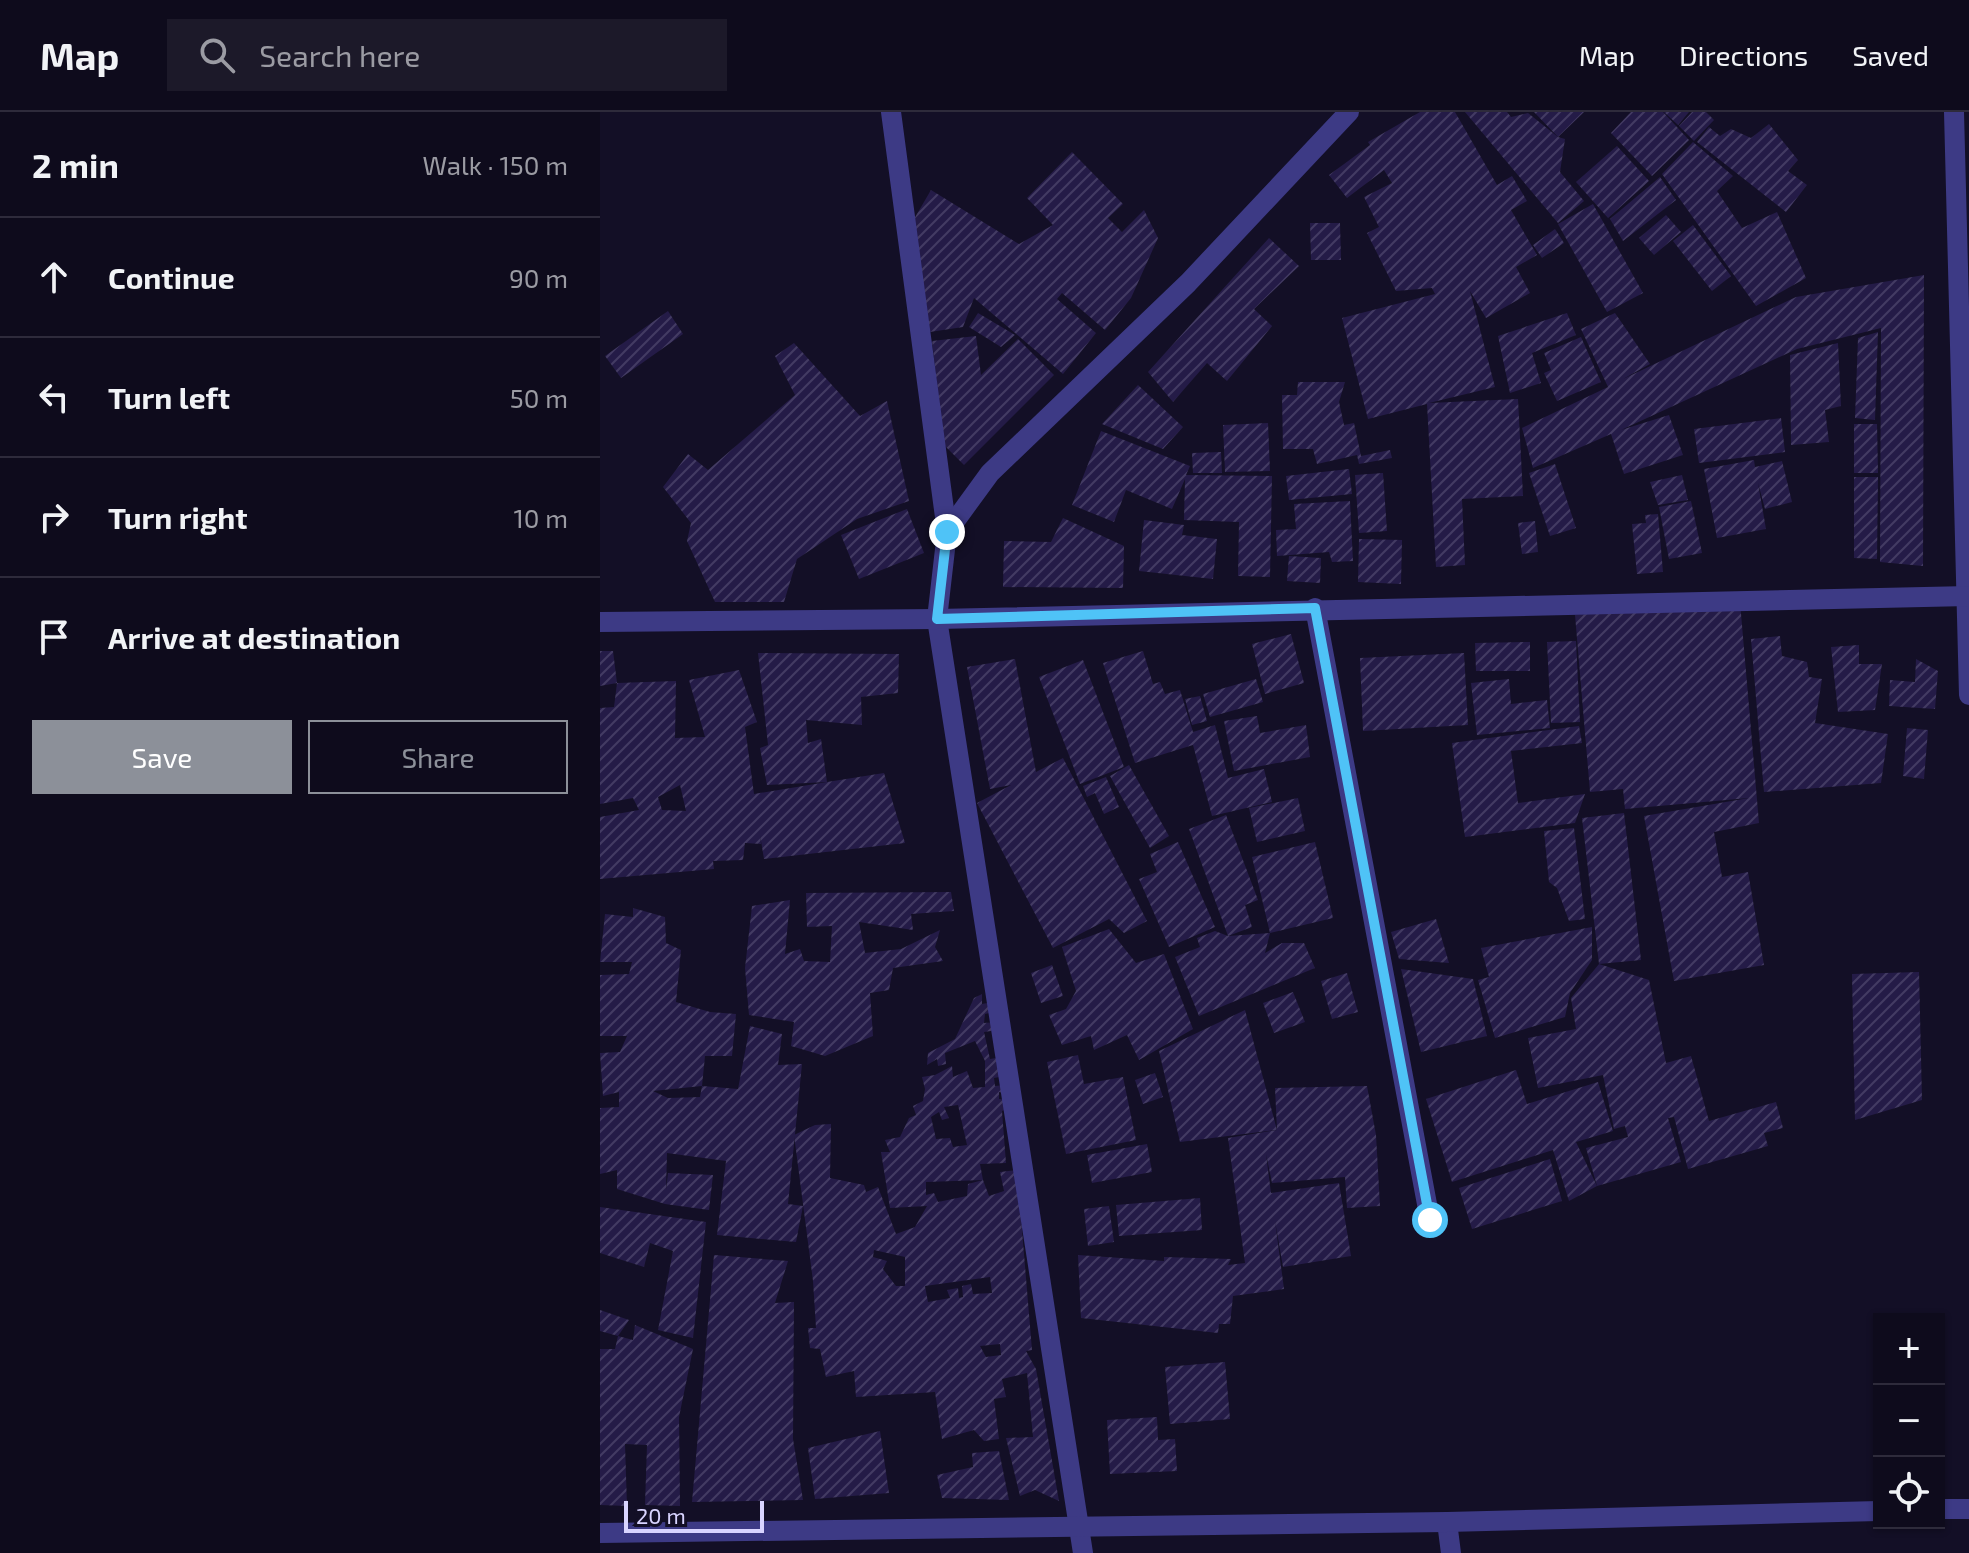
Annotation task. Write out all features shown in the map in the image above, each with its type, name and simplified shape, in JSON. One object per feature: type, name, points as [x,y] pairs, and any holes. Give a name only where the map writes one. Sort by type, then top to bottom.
[{"type":"street","points":[[891,112],[947,532],[937,619],[1083,1553]]},
{"type":"street","points":[[947,532],[990,473],[1188,283],[1349,112]]},
{"type":"street","points":[[1954,112],[1969,695]]},
{"type":"street","points":[[600,622],[937,619],[1315,608],[1968,596]]},
{"type":"street","points":[[1315,608],[1430,1220]]},
{"type":"street","points":[[1945,1509],[1969,1509]]},
{"type":"street","points":[[600,1533],[1447,1522],[1873,1511]]},
{"type":"street","points":[[1447,1522],[1451,1553]]},
{"type":"building","points":[[1420,112],[1455,112],[1497,185],[1512,176],[1527,201],[1511,210],[1537,255],[1516,267],[1530,293],[1486,318],[1470,291],[1495,387],[1429,403],[1518,399],[1523,496],[1462,499],[1465,565],[1436,567],[1427,404],[1368,419],[1342,318],[1435,294],[1432,288],[1396,291],[1367,233],[1379,227],[1364,197],[1392,183],[1384,170],[1347,198],[1329,175],[1370,145],[1368,142]]},
{"type":"building","points":[[1465,112],[1507,112],[1511,117],[1528,113],[1565,139],[1560,172],[1584,201],[1558,223]]},
{"type":"building","points":[[1534,112],[1584,112],[1558,137]]},
{"type":"building","points":[[1631,112],[1663,112],[1689,140],[1652,176],[1611,133]]},
{"type":"building","points":[[1664,112],[1689,112],[1678,125]]},
{"type":"building","points":[[1692,112],[1706,112],[1714,120],[1694,141],[1679,126]]},
{"type":"building","points":[[1769,124],[1798,160],[1788,171],[1807,185],[1786,212],[1697,142],[1709,127],[1720,136],[1731,129],[1751,138]]},
{"type":"building","points":[[1693,142],[1733,176],[1717,191],[1742,228],[1777,212],[1806,278],[1756,306],[1662,174]]},
{"type":"building","points":[[1617,146],[1649,181],[1608,218],[1576,182]]},
{"type":"building","points":[[1072,152],[1123,204],[1108,218],[1122,232],[1144,210],[1158,238],[1131,298],[1105,330],[1062,293],[1057,299],[1096,333],[1063,374],[974,298],[963,327],[930,332],[914,219],[931,190],[1019,244],[1053,225],[1027,198]]},
{"type":"building","points":[[1660,177],[1676,200],[1623,241],[1610,219]]},
{"type":"building","points":[[1593,204],[1643,293],[1607,312],[1558,224]]},
{"type":"building","points":[[1666,215],[1681,232],[1654,255],[1639,238]]},
{"type":"building","points":[[1310,223],[1340,223],[1341,260],[1311,260]]},
{"type":"building","points":[[1693,225],[1731,276],[1712,291],[1673,241]]},
{"type":"building","points":[[1555,229],[1564,243],[1542,258],[1533,245]]},
{"type":"building","points":[[1269,238],[1299,266],[1254,309],[1272,326],[1227,381],[1207,363],[1173,402],[1148,372]]},
{"type":"building","points":[[1924,275],[1923,566],[1880,562],[1881,328],[1797,349],[1621,430],[1669,415],[1683,455],[1624,474],[1611,434],[1533,468],[1522,428],[1608,387],[1581,329],[1615,313],[1650,364],[1623,379],[1796,297]]},
{"type":"building","points":[[668,311],[683,334],[621,378],[605,356]]},
{"type":"building","points":[[978,313],[1015,335],[1001,347],[969,327]]},
{"type":"building","points":[[1567,313],[1576,335],[1532,353],[1541,383],[1510,393],[1498,336]]},
{"type":"building","points":[[1878,332],[1875,420],[1855,418],[1858,338]]},
{"type":"building","points":[[976,336],[981,375],[1018,339],[1054,375],[964,465],[944,445],[932,341]]},
{"type":"building","points":[[1581,337],[1601,382],[1557,401],[1544,373],[1551,370],[1544,353]]},
{"type":"building","points":[[794,343],[860,416],[887,401],[909,501],[857,519],[797,559],[784,602],[715,602],[687,541],[691,523],[663,487],[688,454],[708,470],[795,395],[775,356]]},
{"type":"building","points":[[1838,343],[1841,406],[1825,410],[1829,442],[1791,445],[1790,355]]},
{"type":"building","points":[[1298,382],[1345,382],[1339,402],[1344,425],[1354,423],[1361,456],[1390,450],[1392,458],[1359,464],[1357,455],[1317,464],[1313,449],[1283,449],[1282,395],[1297,395]]},
{"type":"building","points":[[1138,385],[1183,427],[1163,449],[1102,424]]},
{"type":"building","points":[[1781,418],[1785,452],[1699,463],[1694,429]]},
{"type":"building","points":[[1268,423],[1270,471],[1225,472],[1223,425]]},
{"type":"building","points":[[1854,424],[1877,424],[1878,473],[1854,473]]},
{"type":"building","points":[[1101,431],[1190,466],[1186,475],[1272,476],[1270,577],[1238,576],[1239,522],[1184,520],[1185,479],[1172,509],[1126,490],[1114,522],[1072,505]]},
{"type":"building","points":[[1221,452],[1222,473],[1193,473],[1192,453]]},
{"type":"building","points":[[1754,460],[1755,467],[1782,461],[1792,502],[1765,509],[1758,483],[1766,529],[1717,538],[1704,469]]},
{"type":"building","points":[[1555,464],[1576,528],[1550,536],[1529,473]]},
{"type":"building","points":[[1349,469],[1352,494],[1289,500],[1286,476]]},
{"type":"building","points":[[1383,473],[1387,531],[1359,533],[1355,475]]},
{"type":"building","points":[[1682,475],[1688,500],[1658,505],[1650,482]]},
{"type":"building","points":[[1854,477],[1878,477],[1877,559],[1854,558]]},
{"type":"building","points":[[1350,501],[1353,561],[1332,562],[1329,552],[1277,556],[1276,530],[1296,529],[1294,504]]},
{"type":"building","points":[[1691,501],[1702,553],[1669,559],[1659,507]]},
{"type":"building","points":[[907,509],[924,553],[859,579],[841,535]]},
{"type":"building","points":[[1658,514],[1663,572],[1637,574],[1632,524],[1646,523],[1645,515]]},
{"type":"building","points":[[1063,518],[1124,546],[1123,588],[1003,587],[1004,541],[1051,542]]},
{"type":"building","points":[[1144,520],[1184,525],[1182,535],[1217,539],[1213,579],[1139,571]]},
{"type":"building","points":[[1535,521],[1538,552],[1522,554],[1518,523]]},
{"type":"building","points":[[1359,539],[1402,540],[1401,584],[1358,582]]},
{"type":"building","points":[[1289,556],[1321,558],[1320,583],[1287,581]]},
{"type":"building","points":[[1740,602],[1759,823],[1714,832],[1722,877],[1748,872],[1764,965],[1674,981],[1644,816],[1749,798],[1625,809],[1623,789],[1590,792],[1575,615]]},
{"type":"building","points":[[1291,634],[1304,683],[1265,694],[1252,644]]},
{"type":"building","points":[[1780,636],[1782,656],[1807,662],[1809,677],[1822,679],[1815,723],[1888,734],[1881,783],[1764,792],[1751,639]]},
{"type":"building","points":[[1576,641],[1580,722],[1551,723],[1547,642]]},
{"type":"building","points":[[1530,642],[1530,671],[1476,671],[1475,643]]},
{"type":"building","points":[[1859,645],[1859,664],[1882,664],[1875,710],[1838,712],[1831,647]]},
{"type":"building","points":[[600,651],[613,651],[617,683],[600,686]]},
{"type":"building","points":[[1143,651],[1153,684],[1160,682],[1165,694],[1180,690],[1193,732],[1215,725],[1228,778],[1264,769],[1272,802],[1212,816],[1193,745],[1135,763],[1103,663]]},
{"type":"building","points":[[758,653],[899,654],[898,693],[861,697],[862,725],[806,720],[808,743],[821,739],[827,782],[767,785],[760,748],[768,745]]},
{"type":"building","points":[[1464,653],[1468,725],[1363,731],[1360,658]]},
{"type":"building","points":[[1015,659],[1036,772],[1063,758],[1147,921],[1124,933],[1109,919],[1053,948],[977,803],[1011,785],[990,789],[967,667]]},
{"type":"building","points":[[1916,659],[1938,671],[1935,709],[1889,706],[1890,680],[1915,682]]},
{"type":"building","points":[[1083,660],[1124,767],[1080,784],[1039,677]]},
{"type":"building","points":[[739,670],[757,722],[745,727],[754,794],[884,773],[905,843],[764,859],[760,835],[761,844],[745,843],[743,860],[713,861],[714,869],[600,879],[600,817],[639,810],[633,798],[600,804],[600,708],[614,707],[617,683],[676,681],[675,738],[705,737],[689,680]],"holes":[[[680,785],[686,811],[662,810],[658,797]]]},
{"type":"building","points":[[1256,679],[1263,702],[1210,717],[1203,694]]},
{"type":"building","points":[[1509,679],[1511,704],[1547,700],[1550,728],[1477,735],[1471,683]]},
{"type":"building","points":[[1200,696],[1207,721],[1192,725],[1185,699]]},
{"type":"building","points":[[1257,716],[1260,733],[1306,725],[1310,757],[1234,771],[1224,721]]},
{"type":"building","points":[[1579,726],[1582,743],[1511,751],[1518,803],[1585,794],[1575,823],[1465,837],[1452,743]]},
{"type":"building","points":[[1907,728],[1928,730],[1924,779],[1903,776]]},
{"type":"building","points":[[1129,765],[1169,836],[1150,848],[1110,776]]},
{"type":"building","points":[[1106,777],[1119,807],[1104,814],[1095,793],[1087,797],[1083,786]]},
{"type":"building","points":[[1298,798],[1305,831],[1257,842],[1249,808]]},
{"type":"building","points":[[1624,813],[1641,960],[1599,964],[1582,818]]},
{"type":"building","points":[[1226,815],[1258,900],[1245,905],[1252,927],[1228,936],[1189,829]]},
{"type":"building","points":[[1574,828],[1585,919],[1569,921],[1557,888],[1549,882],[1544,831]]},
{"type":"building","points":[[1178,842],[1215,927],[1169,947],[1139,879],[1157,872],[1150,854]]},
{"type":"building","points":[[1315,842],[1333,918],[1270,933],[1252,857]]},
{"type":"building","points":[[951,892],[954,911],[911,914],[913,930],[859,922],[865,953],[901,949],[940,930],[935,947],[943,961],[893,968],[889,990],[870,993],[873,1036],[825,1056],[791,1046],[794,1022],[749,1015],[745,968],[752,906],[790,900],[785,954],[800,949],[804,961],[830,962],[832,926],[807,927],[806,893]]},
{"type":"building","points":[[633,908],[665,917],[666,943],[681,950],[676,1002],[710,1012],[736,1014],[732,1056],[705,1056],[702,1086],[738,1089],[750,1026],[782,1034],[778,1065],[802,1064],[788,1204],[803,1206],[796,1242],[717,1235],[726,1161],[667,1153],[666,1190],[668,1173],[713,1175],[709,1210],[665,1204],[617,1189],[617,1170],[600,1174],[600,1108],[619,1107],[619,1092],[603,1096],[600,1053],[620,1052],[627,1036],[600,1036],[600,975],[629,974],[632,962],[600,962],[605,914],[633,917]],"holes":[[[702,1086],[700,1097],[668,1098],[653,1091]]]},
{"type":"building","points":[[1436,919],[1449,963],[1399,959],[1391,932]]},
{"type":"building","points":[[1592,927],[1592,960],[1570,993],[1565,1017],[1495,1038],[1478,980],[1489,977],[1481,948]]},
{"type":"building","points":[[1109,929],[1136,963],[1164,954],[1193,1029],[1139,1060],[1127,1035],[1094,1050],[1091,1036],[1062,1045],[1049,1015],[1066,1009],[1076,991],[1062,947]]},
{"type":"building","points":[[1215,931],[1228,936],[1270,933],[1265,953],[1282,943],[1304,943],[1315,968],[1199,1016],[1175,957],[1200,947],[1197,938]]},
{"type":"building","points":[[1599,964],[1649,980],[1666,1063],[1691,1056],[1709,1121],[1776,1102],[1783,1128],[1764,1133],[1768,1146],[1688,1169],[1674,1117],[1668,1118],[1681,1162],[1597,1186],[1586,1148],[1628,1137],[1625,1126],[1614,1129],[1603,1075],[1538,1088],[1528,1038],[1576,1029],[1571,998]]},
{"type":"building","points":[[1052,965],[1063,996],[1041,1003],[1031,973]]},
{"type":"building","points":[[1401,969],[1473,979],[1487,1036],[1421,1052]]},
{"type":"building","points":[[1919,972],[1922,1100],[1855,1120],[1852,974]]},
{"type":"building","points":[[1347,973],[1358,1012],[1332,1019],[1321,981]]},
{"type":"building","points":[[1293,992],[1305,1022],[1274,1033],[1263,1003]]},
{"type":"building","points":[[982,994],[982,1004],[993,1002],[994,1012],[985,1014],[984,1023],[996,1022],[998,1030],[984,1032],[990,1059],[1002,1057],[1005,1076],[994,1078],[995,1086],[1005,1085],[1007,1094],[999,1092],[999,1099],[1008,1100],[1009,1108],[1002,1111],[1006,1163],[980,1164],[989,1196],[1004,1191],[1000,1172],[1017,1170],[1032,1350],[1026,1351],[1036,1369],[1059,1501],[1035,1490],[1020,1496],[1006,1438],[1033,1437],[1027,1373],[1002,1379],[1006,1397],[994,1399],[999,1439],[984,1441],[974,1430],[942,1439],[935,1392],[856,1397],[854,1371],[826,1377],[820,1349],[810,1348],[808,1328],[816,1328],[813,1281],[794,1135],[815,1125],[831,1124],[830,1178],[864,1185],[866,1192],[878,1187],[896,1234],[915,1227],[927,1206],[890,1208],[881,1152],[890,1152],[885,1140],[900,1137],[909,1118],[916,1115],[913,1106],[923,1101],[925,1089],[922,1077],[935,1075],[952,1066],[953,1077],[967,1071],[973,1088],[985,1087],[985,1061],[975,1041],[945,1053],[946,1064],[938,1066],[937,1059],[927,1065],[928,1053],[955,1039],[974,998]],"holes":[[[958,1105],[967,1145],[953,1147],[950,1138],[936,1139],[931,1117],[939,1112],[942,1120],[949,1118],[944,1107]],[[983,1180],[968,1184],[967,1196],[938,1202],[934,1193],[926,1195],[926,1182]],[[874,1250],[905,1257],[905,1286],[896,1286],[883,1269],[887,1261],[873,1257]],[[990,1277],[992,1293],[973,1294],[971,1284],[962,1286],[963,1297],[959,1298],[958,1288],[947,1290],[950,1298],[928,1302],[925,1286]],[[1000,1344],[1001,1355],[986,1357],[980,1346]]]},
{"type":"building","points":[[1245,1010],[1277,1130],[1180,1142],[1159,1051]]},
{"type":"building","points":[[1078,1055],[1084,1084],[1123,1077],[1136,1140],[1066,1154],[1047,1062]]},
{"type":"building","points":[[1516,1070],[1527,1104],[1598,1082],[1613,1131],[1576,1142],[1597,1186],[1569,1201],[1553,1150],[1452,1182],[1426,1099]]},
{"type":"building","points":[[1155,1073],[1163,1097],[1143,1104],[1135,1080]]},
{"type":"building","points":[[1367,1086],[1376,1135],[1380,1206],[1347,1208],[1345,1177],[1272,1183],[1266,1154],[1271,1193],[1339,1183],[1351,1256],[1283,1267],[1275,1221],[1284,1289],[1233,1296],[1230,1324],[1219,1324],[1218,1333],[1081,1318],[1078,1255],[1164,1261],[1164,1257],[1231,1259],[1228,1265],[1245,1263],[1228,1138],[1277,1130],[1275,1088]]},
{"type":"building","points":[[1147,1144],[1152,1172],[1092,1183],[1087,1155]]},
{"type":"building","points":[[1550,1159],[1562,1201],[1472,1229],[1459,1188]]},
{"type":"building","points":[[1200,1198],[1202,1230],[1119,1236],[1116,1205]]},
{"type":"building","points":[[1109,1206],[1114,1242],[1088,1246],[1084,1209]]},
{"type":"building","points":[[600,1207],[706,1222],[693,1338],[658,1330],[673,1251],[650,1243],[644,1267],[600,1253]]},
{"type":"building","points":[[714,1255],[788,1261],[775,1303],[794,1302],[793,1439],[803,1500],[692,1502]]},
{"type":"building","points":[[600,1310],[629,1320],[618,1336],[600,1331]]},
{"type":"building","points":[[635,1325],[693,1349],[679,1417],[680,1506],[645,1505],[647,1445],[625,1444],[627,1506],[600,1505],[600,1349],[615,1349],[618,1336],[633,1340]]},
{"type":"building","points":[[1225,1362],[1230,1419],[1170,1424],[1165,1367]]},
{"type":"building","points":[[1157,1417],[1158,1440],[1175,1439],[1177,1471],[1110,1474],[1107,1420]]},
{"type":"building","points":[[880,1431],[889,1493],[815,1499],[808,1448]]},
{"type":"building","points":[[999,1451],[1009,1500],[942,1498],[937,1475],[973,1467],[972,1453]]},
{"type":"route","points":[[947,532],[937,619],[1315,608],[1430,1220]]}]
